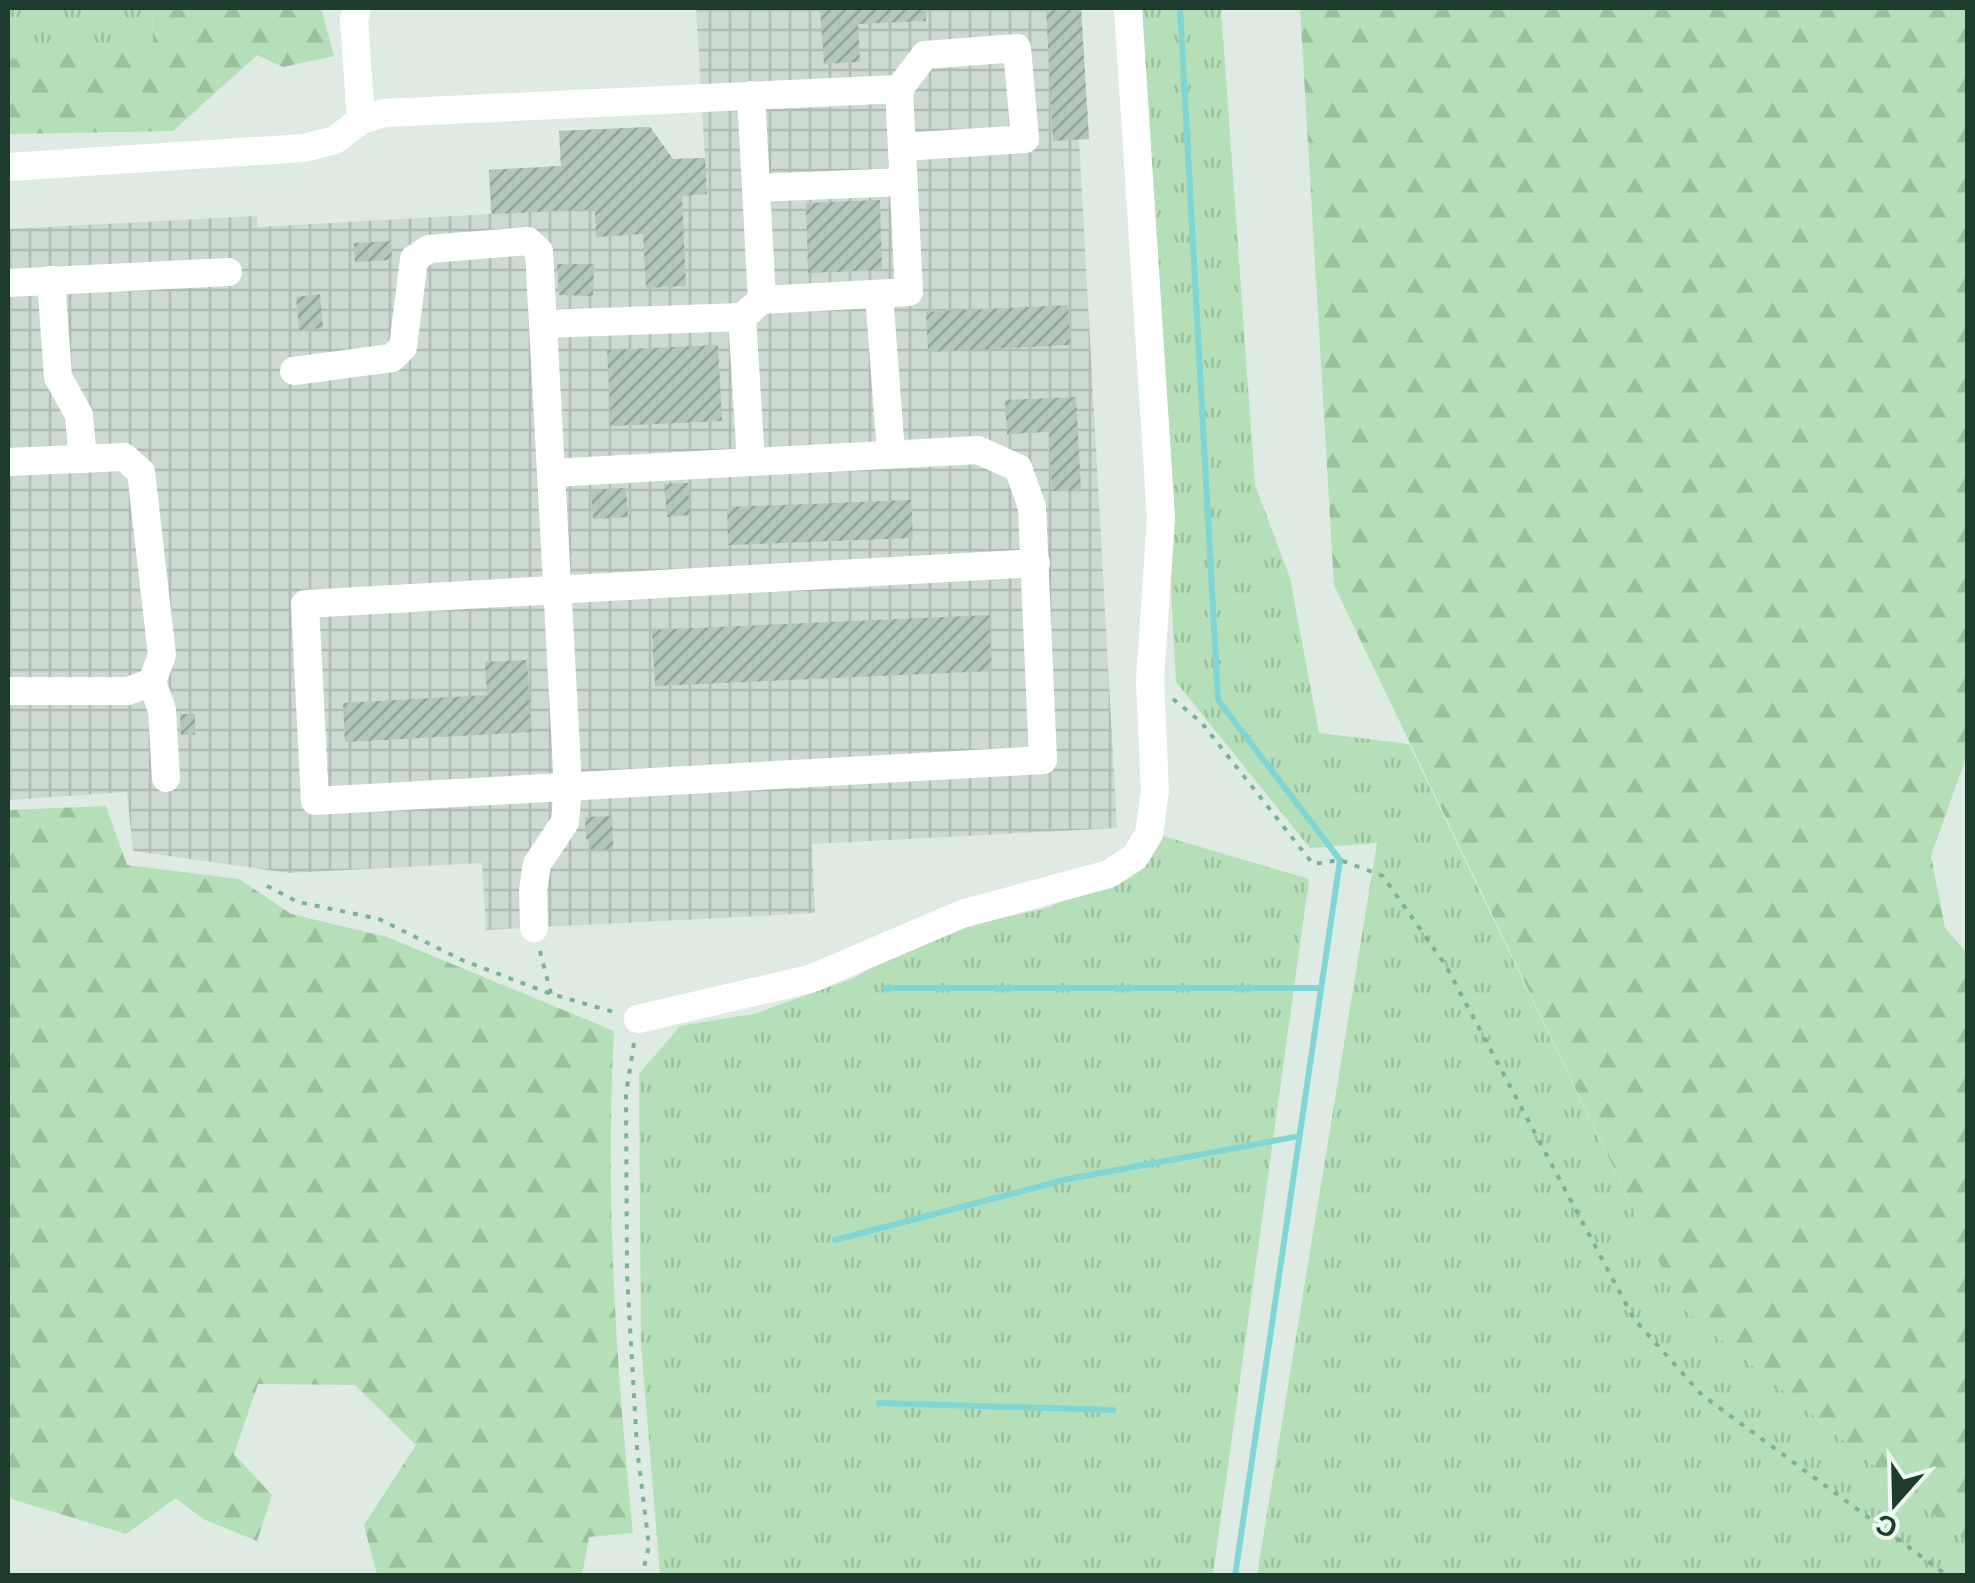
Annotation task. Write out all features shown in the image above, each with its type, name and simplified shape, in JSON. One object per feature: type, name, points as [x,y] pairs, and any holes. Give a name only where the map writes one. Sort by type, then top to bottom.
[{"type":"lane","points":[[357,8],[354,20],[361,120]]},
{"type":"lane","points":[[638,1019],[810,979],[948,919],[1109,874],[1135,857],[1149,834],[1155,791],[1150,680],[1161,518],[1128,8]]},
{"type":"lane","points":[[543,324],[909,292],[899,89],[925,55],[1017,48],[1025,139],[902,146]]},
{"type":"lane","points":[[8,167],[304,148],[335,140],[361,120],[384,113],[899,89]]},
{"type":"lane","points":[[751,95],[756,188],[751,462]]},
{"type":"lane","points":[[756,188],[904,182]]},
{"type":"lane","points":[[294,371],[392,358],[403,347],[414,259],[429,249],[528,242],[539,251],[568,787],[565,822],[538,864],[533,890],[534,928]]},
{"type":"lane","points":[[8,283],[228,272]]},
{"type":"lane","points":[[51,280],[58,377],[79,414],[83,459]]},
{"type":"lane","points":[[879,294],[891,453]]},
{"type":"lane","points":[[552,472],[978,450],[1018,468],[1032,507],[1036,563],[1043,760],[315,801],[305,604],[1036,563]]},
{"type":"lane","points":[[8,462],[124,457],[141,472],[162,655],[152,682],[162,710],[166,778]]},
{"type":"lane","points":[[8,692],[128,691],[152,682]]},
{"type":"path","points":[[1150,680],[1201,722],[1312,864],[1340,860],[1383,876],[1446,966],[1634,1320],[1702,1395],[1948,1576]]},
{"type":"path","points":[[268,886],[298,902],[379,919],[462,960],[551,994],[638,1019],[626,1094],[627,1254],[637,1448],[649,1546],[642,1576]]},
{"type":"path","points":[[534,928],[551,994]]},
{"type":"shaded area","points":[[696,8],[1081,8],[1089,139],[1079,140],[1117,828],[812,844],[815,913],[486,930],[482,863],[289,873],[133,851],[127,792],[8,800],[8,229],[257,216],[258,227],[491,214],[489,170],[561,166],[559,131],[650,127],[673,159],[705,158]]},
{"type":"green space","points":[[8,8],[152,8],[153,44],[8,60]]},
{"type":"green space","points":[[152,8],[321,8],[334,56],[283,67],[257,55],[173,131],[8,134],[8,60],[153,44]]},
{"type":"green space","points":[[1139,8],[1221,8],[1255,485],[1290,578],[1319,733],[1409,744],[1680,1306],[1967,1542],[1967,1575],[1257,1575],[1377,843],[1310,848],[1176,682]]},
{"type":"green space","points":[[1300,8],[1967,8],[1968,752],[1931,856],[1945,928],[1967,953],[1967,1542],[1680,1306],[1334,585]]},
{"type":"green space","points":[[106,806],[127,865],[239,879],[291,914],[387,937],[614,1031],[614,1283],[633,1533],[589,1537],[582,1575],[377,1575],[364,1525],[416,1445],[355,1385],[258,1384],[234,1454],[272,1495],[257,1541],[203,1519],[176,1498],[126,1534],[8,1498],[8,810]]},
{"type":"green space","points":[[1163,836],[1309,879],[1213,1575],[660,1575],[641,1343],[639,1074],[680,1026],[754,1014],[854,978],[919,937],[1047,908],[1120,873]]},
{"type":"building","points":[[820,8],[926,8],[926,21],[858,24],[860,62],[824,64]]},
{"type":"building","points":[[1046,8],[1081,8],[1089,139],[1053,141]]},
{"type":"building","points":[[650,127],[673,159],[705,158],[707,194],[682,196],[686,286],[646,288],[643,234],[596,237],[595,209],[492,214],[489,170],[561,166],[559,131]]},
{"type":"building","points":[[880,200],[882,270],[808,273],[806,203]]},
{"type":"building","points":[[391,241],[392,260],[355,262],[354,243]]},
{"type":"building","points":[[557,264],[594,264],[593,296],[559,295]]},
{"type":"building","points":[[320,294],[323,328],[299,330],[296,297]]},
{"type":"building","points":[[1068,305],[1070,345],[928,352],[926,312]]},
{"type":"building","points":[[718,345],[722,421],[611,426],[607,350]]},
{"type":"building","points":[[1076,397],[1081,490],[1052,491],[1049,432],[1007,434],[1005,400]]},
{"type":"building","points":[[688,483],[690,515],[667,517],[664,484]]},
{"type":"building","points":[[626,488],[628,517],[593,519],[591,490]]},
{"type":"building","points":[[911,500],[913,538],[728,545],[727,507]]},
{"type":"building","points":[[989,615],[992,671],[655,686],[652,630]]},
{"type":"building","points":[[527,660],[531,732],[345,742],[343,703],[487,695],[485,662]]},
{"type":"building","points":[[180,714],[195,714],[195,735],[181,735]]},
{"type":"building","points":[[612,816],[613,849],[591,850],[585,817]]},
{"type":"waterway","points":[[1180,8],[1218,700],[1340,860],[1235,1576]]},
{"type":"waterway","points":[[885,988],[1321,988]]},
{"type":"waterway","points":[[835,1240],[1068,1179],[1300,1136]]},
{"type":"waterway","points":[[879,1403],[1113,1410]]}]
